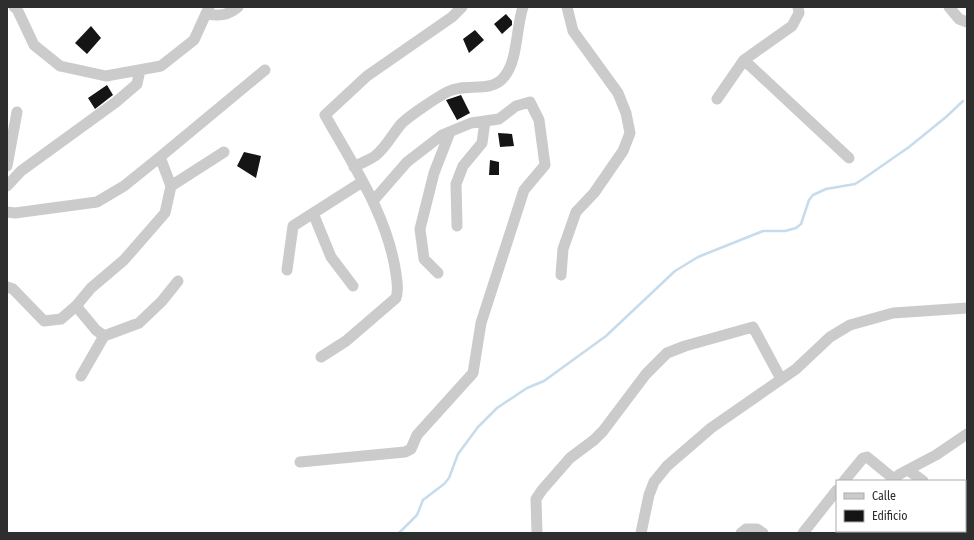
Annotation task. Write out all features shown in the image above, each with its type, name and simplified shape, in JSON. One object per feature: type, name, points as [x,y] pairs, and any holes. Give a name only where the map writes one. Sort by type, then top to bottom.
[{"type":"street","points":[[14,7],[17,9],[34,45],[60,66],[106,76],[161,66],[194,40],[208,10],[221,16],[232,12],[238,7]]},
{"type":"street","points":[[321,357],[346,341],[396,298],[399,291],[387,234],[373,201],[325,115],[367,76],[452,17],[462,7]]},
{"type":"street","points":[[354,167],[376,155],[403,122],[446,92],[460,87],[490,86],[498,83],[504,78],[510,64],[523,7]]},
{"type":"street","points":[[561,275],[563,248],[576,212],[594,193],[623,151],[630,133],[626,113],[618,94],[572,30],[568,7]]},
{"type":"street","points":[[717,98],[744,60],[792,26],[799,13],[798,7]]},
{"type":"street","points":[[949,7],[959,19],[967,22]]},
{"type":"street","points":[[744,60],[849,158]]},
{"type":"street","points":[[7,186],[21,171],[116,102],[137,84],[140,70]]},
{"type":"street","points":[[7,212],[15,214],[97,202],[124,186],[265,70]]},
{"type":"street","points":[[300,462],[405,452],[410,449],[417,435],[473,373],[480,323],[524,190],[545,165],[539,120],[530,102],[516,106],[499,119],[471,123],[442,135],[407,162],[373,201]]},
{"type":"street","points":[[7,166],[16,112]]},
{"type":"street","points":[[457,226],[456,184],[463,166],[482,143],[485,121]]},
{"type":"street","points":[[438,273],[424,259],[420,229],[434,173],[450,132]]},
{"type":"street","points":[[171,186],[224,152]]},
{"type":"street","points":[[7,287],[13,289],[44,321],[61,319],[76,306],[91,288],[124,260],[165,213],[171,186],[160,157]]},
{"type":"street","points":[[287,270],[293,226],[362,182]]},
{"type":"street","points":[[313,213],[332,256],[353,286]]},
{"type":"street","points":[[82,376],[104,336],[139,323],[162,301],[178,281]]},
{"type":"street","points":[[76,306],[96,330],[104,336]]},
{"type":"street","points":[[641,533],[648,495],[654,482],[667,466],[710,428],[796,369],[830,337],[850,325],[893,313],[967,308]]},
{"type":"street","points":[[537,533],[536,499],[542,490],[570,458],[603,431],[646,374],[667,353],[685,346],[753,326],[781,379]]},
{"type":"street","points":[[845,480],[863,458],[866,457],[892,480],[936,455],[967,434]]},
{"type":"street","points":[[908,470],[922,480]]},
{"type":"street","points":[[803,533],[836,491]]},
{"type":"street","points":[[741,533],[746,529],[758,529],[763,533]]},
{"type":"building","points":[[506,14],[512,21],[512,25],[502,34],[494,24]]},
{"type":"building","points":[[91,26],[101,38],[87,54],[75,43]]},
{"type":"building","points":[[475,30],[484,40],[469,53],[463,39]]},
{"type":"building","points":[[107,85],[113,95],[95,109],[88,98]]},
{"type":"building","points":[[461,95],[470,113],[457,120],[446,100]]},
{"type":"building","points":[[498,133],[512,134],[514,146],[500,147]]},
{"type":"building","points":[[244,152],[261,156],[256,178],[237,166]]},
{"type":"building","points":[[490,160],[499,162],[499,175],[489,175]]},
{"type":"waterway","points":[[399,533],[417,515],[423,500],[444,484],[449,478],[458,454],[478,427],[497,408],[527,388],[544,381],[606,336],[675,271],[698,257],[763,231],[785,231],[796,228],[801,224],[809,200],[813,195],[826,189],[855,184],[863,179],[909,147],[963,101]]}]
